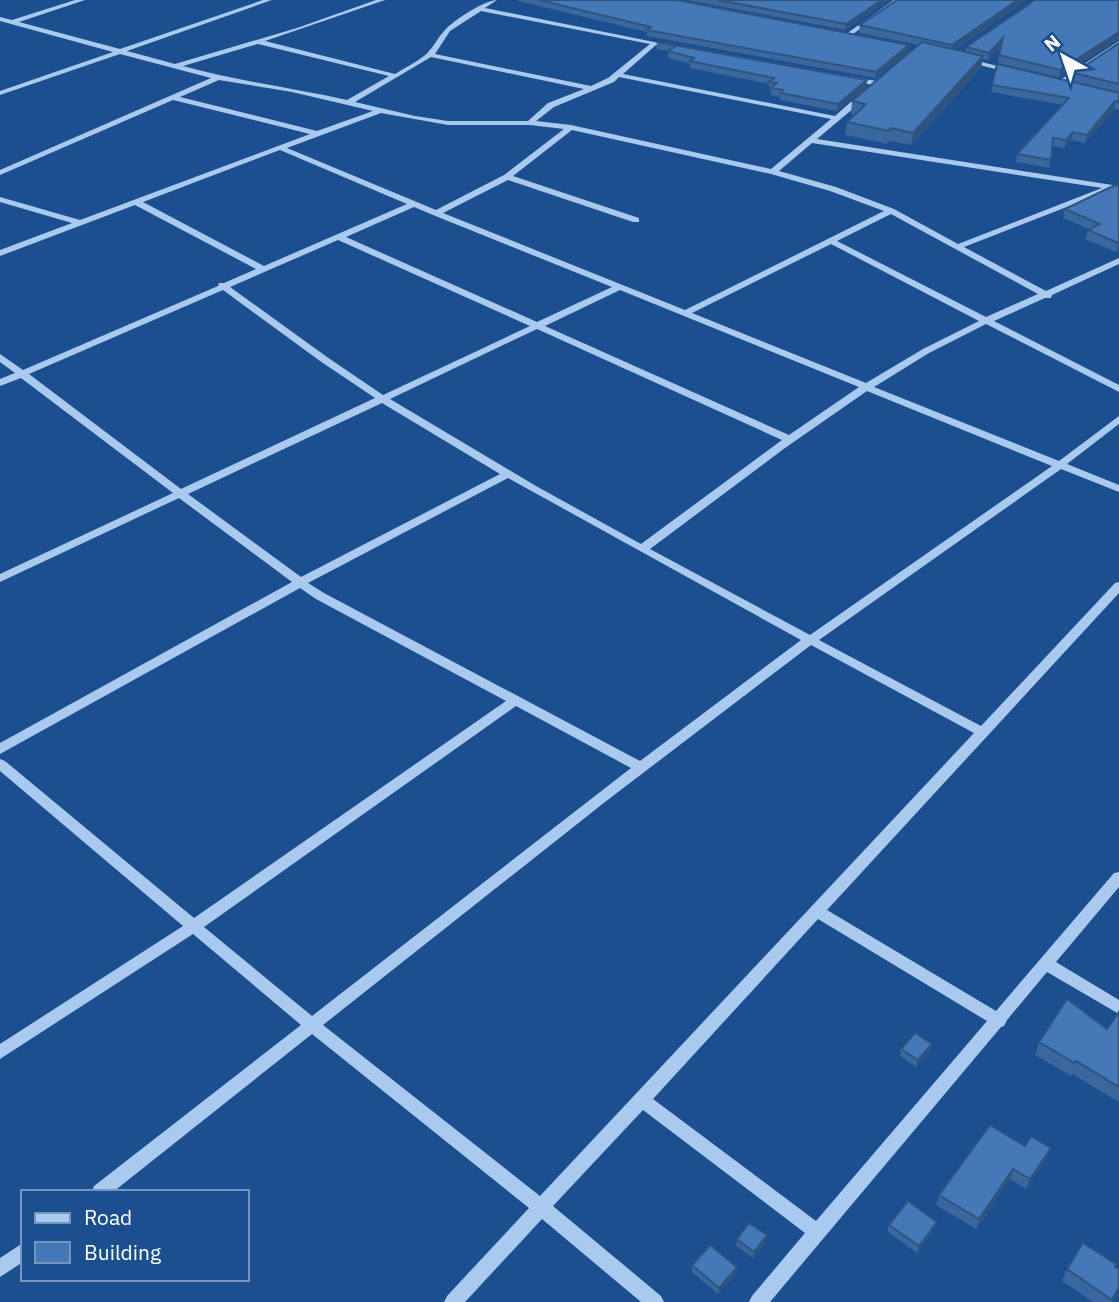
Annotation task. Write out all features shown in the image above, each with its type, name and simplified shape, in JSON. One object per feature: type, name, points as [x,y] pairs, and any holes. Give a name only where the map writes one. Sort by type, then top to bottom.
[{"type":"street","points":[[0,26],[82,0]]},
{"type":"street","points":[[0,93],[269,0]]},
{"type":"street","points":[[173,67],[258,42],[382,0]]},
{"type":"street","points":[[350,103],[431,55],[448,30],[494,0]]},
{"type":"street","points":[[848,35],[898,0]]},
{"type":"street","points":[[478,9],[679,47]]},
{"type":"street","points":[[0,19],[218,78],[448,122],[530,123],[571,127],[773,172],[834,189],[891,211],[1048,296]]},
{"type":"street","points":[[835,33],[860,38]]},
{"type":"street","points":[[258,42],[396,76]]},
{"type":"street","points":[[530,123],[551,106],[618,75],[655,43]]},
{"type":"street","points":[[1061,82],[1118,44]]},
{"type":"street","points":[[431,55],[592,88]]},
{"type":"street","points":[[952,57],[1025,74]]},
{"type":"street","points":[[618,75],[836,118]]},
{"type":"street","points":[[773,172],[888,75]]},
{"type":"street","points":[[838,76],[878,84]]},
{"type":"street","points":[[0,173],[218,78]]},
{"type":"street","points":[[1049,79],[1073,85]]},
{"type":"street","points":[[173,98],[318,134]]},
{"type":"street","points":[[0,253],[381,110]]},
{"type":"street","points":[[436,213],[507,177],[571,127]]},
{"type":"street","points":[[811,140],[1117,186]]},
{"type":"street","points":[[281,148],[1119,489]]},
{"type":"street","points":[[507,177],[636,220]]},
{"type":"street","points":[[959,246],[1117,186]]},
{"type":"street","points":[[0,199],[80,223]]},
{"type":"street","points":[[136,202],[261,268]]},
{"type":"street","points":[[0,383],[414,204]]},
{"type":"street","points":[[684,314],[891,211]]},
{"type":"street","points":[[337,236],[789,439]]},
{"type":"street","points":[[831,241],[1119,390]]},
{"type":"street","points":[[642,549],[789,439],[868,386],[985,321],[1048,296],[1119,261]]},
{"type":"street","points":[[222,285],[384,400],[508,474],[982,732]]},
{"type":"street","points":[[0,578],[620,287]]},
{"type":"street","points":[[0,357],[300,583],[514,702],[640,768]]},
{"type":"street","points":[[103,1190],[640,768],[811,639],[1061,466],[1119,419]]},
{"type":"street","points":[[0,749],[300,583],[508,474]]},
{"type":"street","points":[[453,1302],[1119,586]]},
{"type":"street","points":[[0,1052],[194,926],[514,702]]},
{"type":"street","points":[[0,764],[313,1026],[541,1207],[655,1302]]},
{"type":"street","points":[[758,1302],[1119,877]]},
{"type":"street","points":[[817,911],[999,1021]]},
{"type":"street","points":[[1047,964],[1119,1008]]},
{"type":"street","points":[[641,1099],[817,1232]]},
{"type":"street","points":[[0,1269],[21,1253]]},
{"type":"building","points":[[539,0],[677,0],[909,45],[876,72],[647,30],[651,27]]},
{"type":"building","points":[[718,0],[882,0],[846,24]]},
{"type":"building","points":[[897,0],[1018,0],[952,45],[860,25]]},
{"type":"building","points":[[1035,0],[1119,0],[1119,32],[1060,70],[999,55],[1003,38],[989,53],[966,47]]},
{"type":"building","points":[[657,42],[867,80],[838,104],[781,93],[783,90],[771,88],[777,83],[769,82],[774,78],[690,61],[694,58],[668,51],[676,46]]},
{"type":"building","points":[[922,42],[983,56],[913,133],[847,122],[866,104],[852,101]]},
{"type":"building","points":[[1119,43],[1119,84],[1074,73]]},
{"type":"building","points":[[997,64],[1119,93],[1119,102],[1115,101],[1087,135],[1073,132],[1066,140],[1053,138],[1051,160],[1017,154],[1069,98],[992,85]]},
{"type":"building","points":[[1115,185],[1119,186],[1118,243],[1088,230],[1100,224],[1065,209]]},
{"type":"building","points":[[1067,999],[1107,1029],[1119,1012],[1119,1087],[1039,1042]]},
{"type":"building","points":[[915,1033],[932,1044],[918,1060],[901,1049]]},
{"type":"building","points":[[990,1125],[1025,1146],[1031,1136],[1051,1148],[1030,1179],[1013,1169],[979,1219],[939,1195]]},
{"type":"building","points":[[908,1201],[937,1222],[919,1246],[889,1225]]},
{"type":"building","points":[[749,1223],[767,1235],[754,1252],[737,1239]]},
{"type":"building","points":[[1083,1243],[1116,1264],[1115,1267],[1119,1269],[1119,1287],[1112,1300],[1067,1269]]},
{"type":"building","points":[[710,1245],[737,1267],[719,1288],[692,1265]]}]
